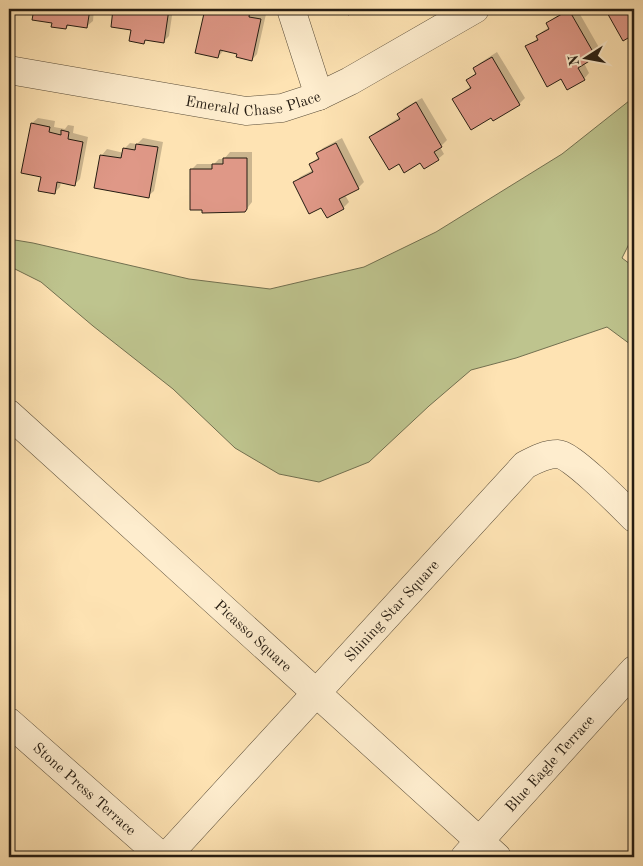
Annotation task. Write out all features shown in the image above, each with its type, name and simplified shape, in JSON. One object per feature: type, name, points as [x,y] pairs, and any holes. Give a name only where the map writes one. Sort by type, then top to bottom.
[{"type":"street","points":[[291,9],[319,96]]},
{"type":"street","name":"Emerald Chase Place","points":[[9,70],[246,111],[282,108],[319,96],[350,81],[475,9]]},
{"type":"street","name":"Picasso Square","points":[[9,414],[317,694],[480,852]]},
{"type":"street","name":"Shining Star Square","points":[[166,857],[525,465],[540,456],[560,454],[574,462],[634,518]]},
{"type":"street","name":"Blue Eagle Terrace","points":[[480,852],[634,670]]},
{"type":"street","name":"Stone Press Terrace","points":[[9,722],[162,857]]},
{"type":"green space","points":[[634,97],[634,234],[622,258],[634,267],[634,347],[607,327],[516,358],[471,370],[369,462],[319,482],[279,474],[235,448],[173,389],[41,282],[9,266],[9,239],[189,279],[270,289],[364,267],[436,232],[562,154]]},
{"type":"building","points":[[34,9],[90,9],[87,28],[67,25],[66,29],[51,27],[52,23],[32,20]]},
{"type":"building","points":[[113,9],[169,9],[164,43],[145,40],[144,44],[129,41],[131,30],[111,27]]},
{"type":"building","points":[[205,9],[250,9],[249,17],[261,19],[252,61],[236,57],[237,54],[220,50],[218,58],[195,53]]},
{"type":"building","points":[[344,9],[360,9],[348,15]]},
{"type":"building","points":[[605,9],[634,9],[634,37],[633,35],[623,41]]},
{"type":"building","points":[[569,10],[596,57],[578,68],[585,80],[567,90],[561,79],[547,87],[525,46],[538,40],[536,36],[549,29],[546,23]]},
{"type":"building","points":[[492,57],[520,105],[493,121],[491,118],[471,130],[452,99],[471,88],[466,80],[476,74],[473,68]]},
{"type":"building","points":[[416,102],[442,147],[434,152],[439,160],[424,169],[420,163],[404,173],[399,164],[389,170],[369,137],[400,119],[397,114]]},
{"type":"building","points":[[31,123],[50,127],[49,132],[61,135],[61,130],[69,132],[68,139],[83,142],[75,186],[57,182],[55,194],[38,191],[41,177],[21,173]]},
{"type":"building","points":[[336,143],[359,189],[339,199],[344,209],[327,218],[321,208],[309,214],[293,182],[313,172],[309,164],[319,159],[316,153]]},
{"type":"building","points":[[136,144],[158,147],[149,198],[94,188],[100,155],[121,158],[123,148],[135,150]]},
{"type":"building","points":[[223,158],[247,158],[247,209],[245,212],[202,213],[202,210],[190,210],[190,169],[212,169],[212,164],[223,164]]}]
